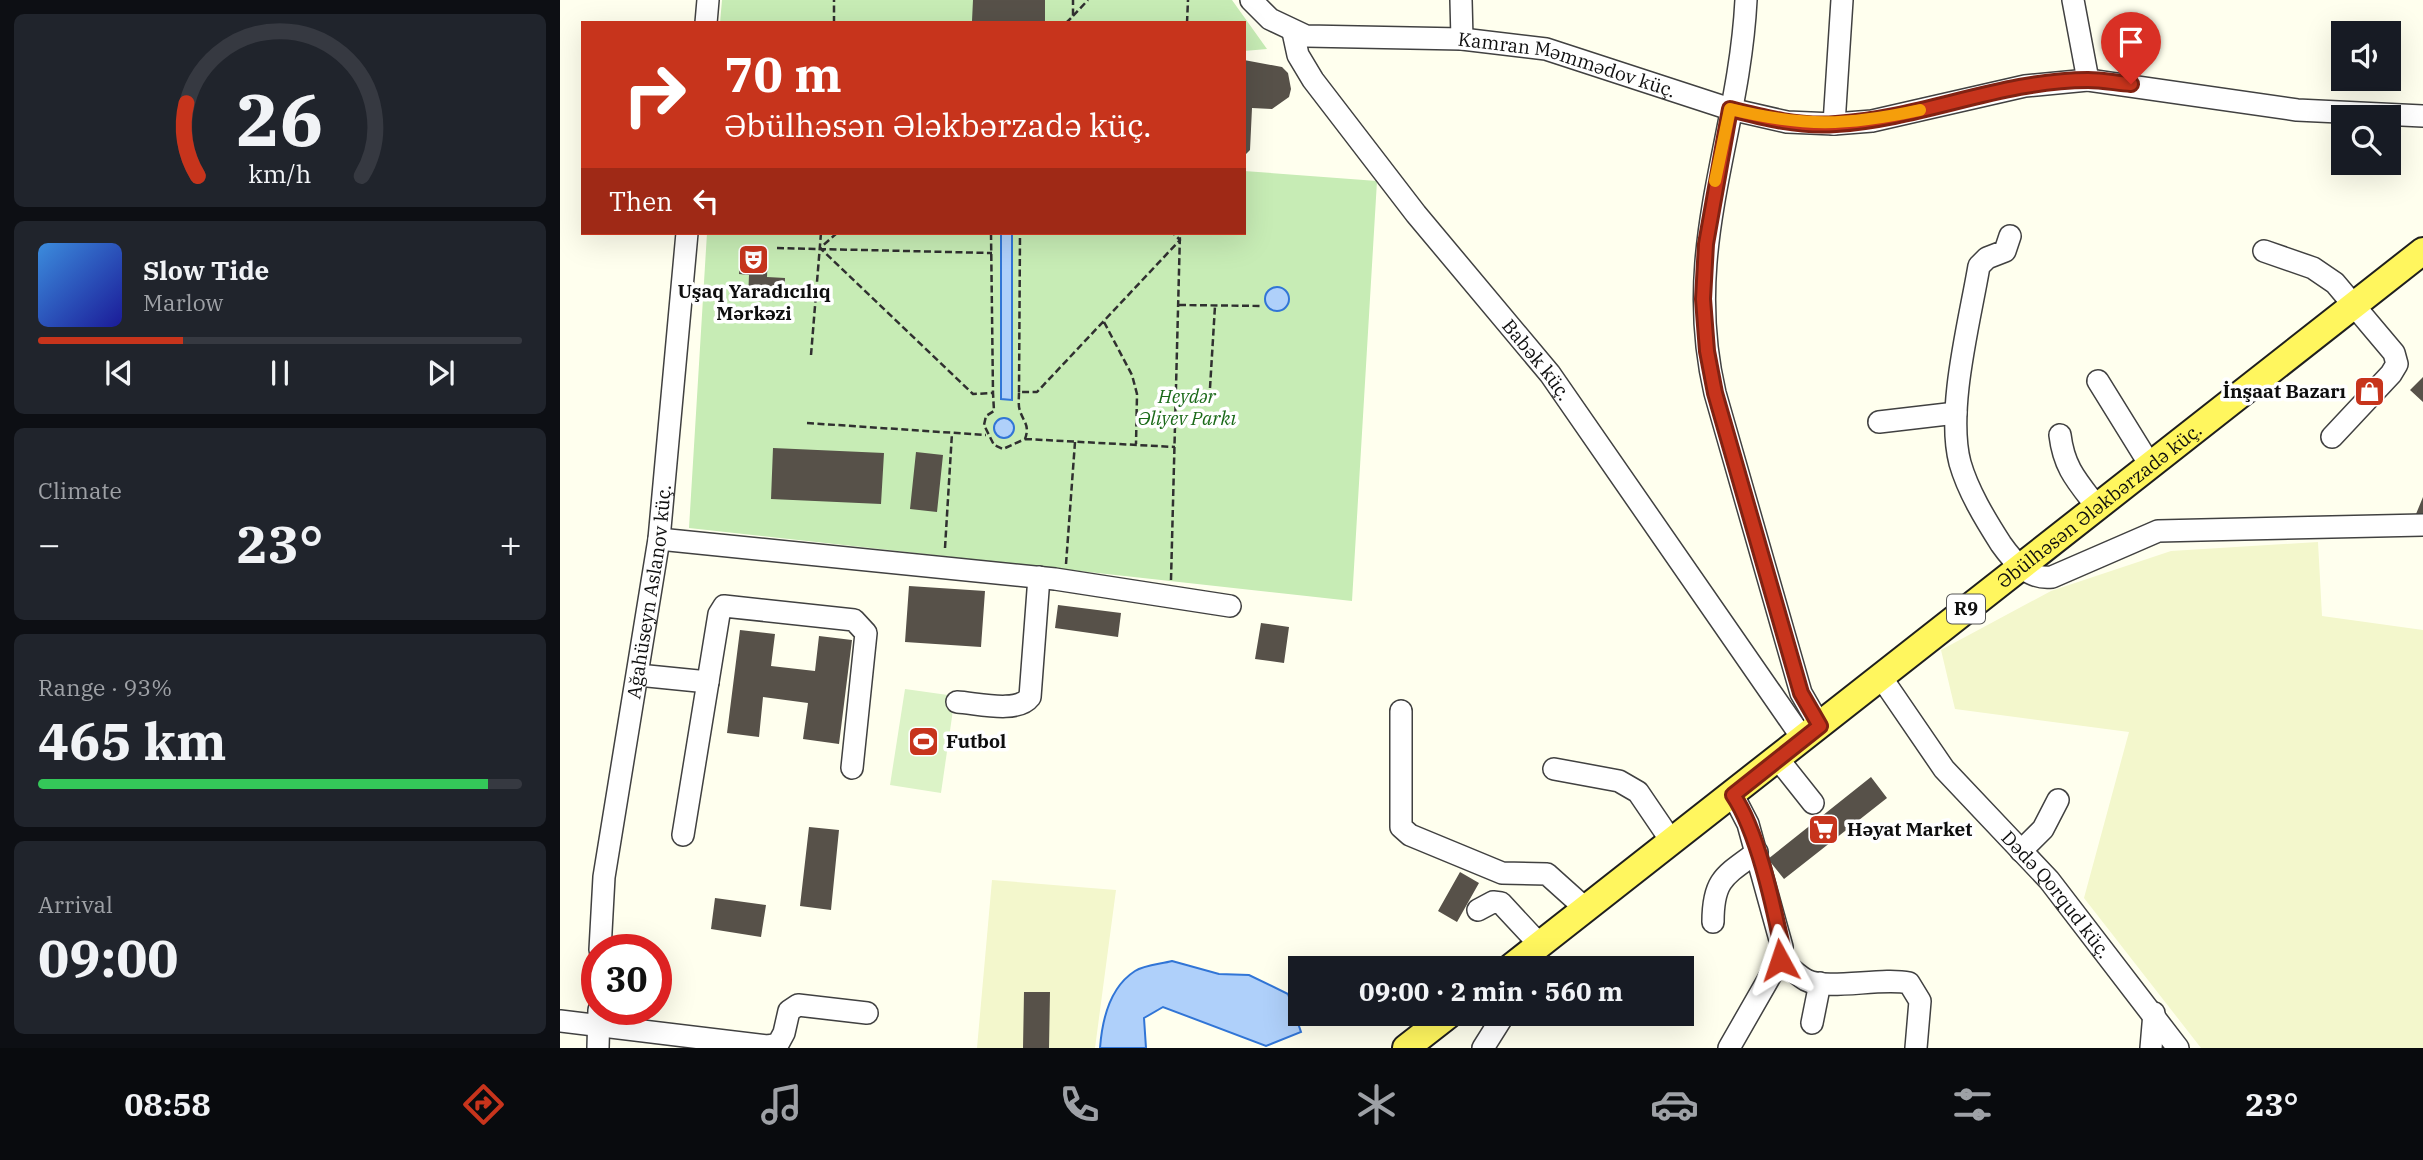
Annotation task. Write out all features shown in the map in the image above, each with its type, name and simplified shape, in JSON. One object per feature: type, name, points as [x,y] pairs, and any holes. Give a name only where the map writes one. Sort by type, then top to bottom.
[{"type":"main road","name":"Əbülhəsən Ələkbərzadə küç.","points":[[1527,956],[2423,251]]},
{"type":"main road","points":[[1406,1048],[1434,1026]]},
{"type":"street","points":[[706,21],[708,0]]},
{"type":"street","points":[[1251,0],[1270,19],[1293,32]]},
{"type":"street","points":[[1461,0],[1462,39]]},
{"type":"street","points":[[1746,0],[1741,62],[1714,186],[1703,275],[1710,370],[1811,733]]},
{"type":"street","points":[[1834,124],[1842,0]]},
{"type":"street","points":[[2073,0],[2088,80]]},
{"type":"street","name":"Kamran Məmmədov küç.","points":[[1293,32],[1322,37],[1462,39],[1546,49],[1730,109],[1787,122],[1834,124],[1872,121],[2025,86],[2088,80],[2297,110],[2423,116]]},
{"type":"street","name":"Babək küç.","points":[[1293,32],[1298,55],[1312,80],[1423,223],[1550,374],[1811,733]]},
{"type":"street","name":"Ağahüseyn Aslanov küç.","points":[[601,934],[604,877],[659,539],[687,235]]},
{"type":"street","points":[[2010,236],[2005,251],[1987,258],[1979,266],[1956,413],[1960,461],[1974,496],[2004,547],[2021,567],[2035,576],[2052,577],[2158,531],[2423,525]]},
{"type":"street","points":[[2264,251],[2313,268],[2335,283],[2394,353],[2397,365],[2332,437]]},
{"type":"street","points":[[2098,381],[2150,465]]},
{"type":"street","points":[[1879,422],[1956,413]]},
{"type":"street","points":[[2060,435],[2062,457],[2068,469],[2097,507]]},
{"type":"street","points":[[659,539],[1053,579],[1230,606]]},
{"type":"street","points":[[957,702],[1014,706],[1025,703],[1030,697],[1053,579]]},
{"type":"street","points":[[683,835],[719,614],[724,606],[854,620],[866,633],[852,768]]},
{"type":"street","points":[[638,675],[708,682]]},
{"type":"street","name":"Dədə Qorqud küç.","points":[[1881,677],[1944,769],[2049,880],[2154,1013],[2178,1048]]},
{"type":"street","points":[[1401,712],[1401,827],[1410,835],[1486,868],[1502,873],[1547,874],[1586,909]]},
{"type":"street","points":[[1778,759],[1813,803]]},
{"type":"street","points":[[1554,769],[1619,781],[1638,792],[1672,842]]},
{"type":"street","points":[[1729,1048],[1780,960],[1782,947],[1748,824],[1733,795]]},
{"type":"street","points":[[2021,851],[2043,829],[2058,800]]},
{"type":"street","points":[[1713,922],[1713,899],[1721,878],[1756,852]]},
{"type":"street","points":[[1478,910],[1493,902],[1501,904],[1540,945]]},
{"type":"street","points":[[1780,960],[1806,980],[1820,983],[1896,980],[1909,983],[1920,1001],[1916,1048]]},
{"type":"street","points":[[1812,1023],[1820,983]]},
{"type":"street","points":[[560,1021],[599,1028],[767,1046],[778,1044],[784,1033],[789,1011],[798,1005],[867,1013]]},
{"type":"street","points":[[2151,1048],[2154,1013]]},
{"type":"street","points":[[1483,1048],[1497,1026]]},
{"type":"path","points":[[834,0],[834,21]]},
{"type":"path","points":[[1073,0],[1073,16]]},
{"type":"path","points":[[1068,21],[1088,0]]},
{"type":"path","points":[[1187,21],[1188,0]]},
{"type":"path","points":[[811,355],[821,235]]},
{"type":"path","points":[[820,248],[835,235]]},
{"type":"path","points":[[991,235],[994,411],[986,416],[984,425],[986,435],[994,445],[1003,449],[1025,439],[1176,447]]},
{"type":"path","points":[[1020,235],[1019,392],[1020,410],[1027,420],[1025,439]]},
{"type":"path","points":[[1175,235],[1180,240]]},
{"type":"path","points":[[1171,597],[1180,235]]},
{"type":"path","points":[[1019,392],[1037,392],[1180,240]]},
{"type":"path","points":[[777,248],[992,253]]},
{"type":"path","points":[[820,248],[973,394],[993,393]]},
{"type":"path","points":[[1179,306],[1263,306]]},
{"type":"path","points":[[1210,388],[1215,306]]},
{"type":"path","points":[[1104,321],[1132,375],[1137,394],[1136,445]]},
{"type":"path","points":[[807,422],[986,435]]},
{"type":"path","points":[[943,568],[952,433]]},
{"type":"path","points":[[1053,579],[1075,442]]},
{"type":"green space","points":[[722,0],[1232,0],[1267,49],[1246,51],[1246,21],[720,21]]},
{"type":"green space","name":"Heydər Əliyev Parkı","points":[[1246,171],[1377,181],[1352,601],[689,528],[707,235],[1246,235]]},
{"type":"green space","points":[[2318,542],[2322,616],[2423,630],[2423,1048],[2201,1048],[2084,898],[2129,732],[1955,709],[1941,650],[2051,591],[2171,551]]},
{"type":"green space","name":"Futbol","points":[[905,689],[955,696],[941,793],[890,785]]},
{"type":"green space","points":[[992,880],[1116,890],[1095,1048],[977,1048]]},
{"type":"water","points":[[1001,235],[1012,235],[1012,400],[1001,399]]},
{"type":"water","points":[[1277,287],[1286,290],[1289,299],[1286,308],[1277,311],[1268,308],[1265,299],[1268,290]]},
{"type":"water","points":[[1004,418],[1011,421],[1014,428],[1011,435],[1004,438],[997,435],[994,428],[997,421]]},
{"type":"water","points":[[1172,961],[1219,974],[1249,975],[1288,994],[1288,1026],[1299,1026],[1301,1032],[1266,1046],[1163,1007],[1144,1018],[1146,1048],[1100,1048],[1105,1016],[1113,995],[1126,978],[1148,966]]},
{"type":"building","points":[[973,0],[1045,0],[1045,21],[972,21]]},
{"type":"building","points":[[1246,60],[1282,67],[1288,73],[1291,89],[1289,97],[1272,109],[1252,108],[1250,150],[1246,154]]},
{"type":"building","points":[[741,252],[768,253],[767,277],[785,278],[784,301],[748,299],[749,275],[739,274]]},
{"type":"building","points":[[2423,377],[2423,402],[2410,390]]},
{"type":"building","points":[[773,448],[884,453],[881,504],[771,499]]},
{"type":"building","points":[[916,452],[943,455],[937,512],[910,509]]},
{"type":"building","points":[[2423,497],[2423,514],[2416,514]]},
{"type":"building","points":[[909,586],[985,591],[981,647],[905,642]]},
{"type":"building","points":[[1058,605],[1121,613],[1118,637],[1055,628]]},
{"type":"building","points":[[1261,623],[1289,627],[1284,663],[1255,659]]},
{"type":"building","points":[[740,630],[775,634],[771,666],[815,671],[819,636],[852,640],[839,744],[803,739],[808,703],[763,697],[759,737],[727,733]]},
{"type":"building","points":[[1871,777],[1887,798],[1784,879],[1768,859]]},
{"type":"building","points":[[809,827],[839,830],[831,910],[800,906]]},
{"type":"building","points":[[1460,872],[1479,883],[1457,922],[1438,911]]},
{"type":"building","points":[[715,898],[766,905],[761,937],[711,929]]},
{"type":"building","points":[[1024,992],[1050,992],[1049,1048],[1023,1048]]},
{"type":"slow traffic","points":[[1715,181],[1730,109],[1787,122],[1816,124],[1872,121],[1920,110]]},
{"type":"place","name":"Uşaq Yaradıcılıq Mərkəzi","points":[[754,260]]},
{"type":"place","name":"İnşaat Bazarı","points":[[2369,391]]},
{"type":"place","name":"Futbol","points":[[923,741]]},
{"type":"place","name":"Həyat Market","points":[[1824,829]]},
{"type":"route","points":[[1780,960],[1782,947],[1756,852],[1741,806],[1733,795],[1820,726],[1801,693],[1715,393],[1707,351],[1703,275],[1714,186],[1730,109],[1787,122],[1834,124],[1872,121],[2025,86],[2088,80],[2131,84]]}]
